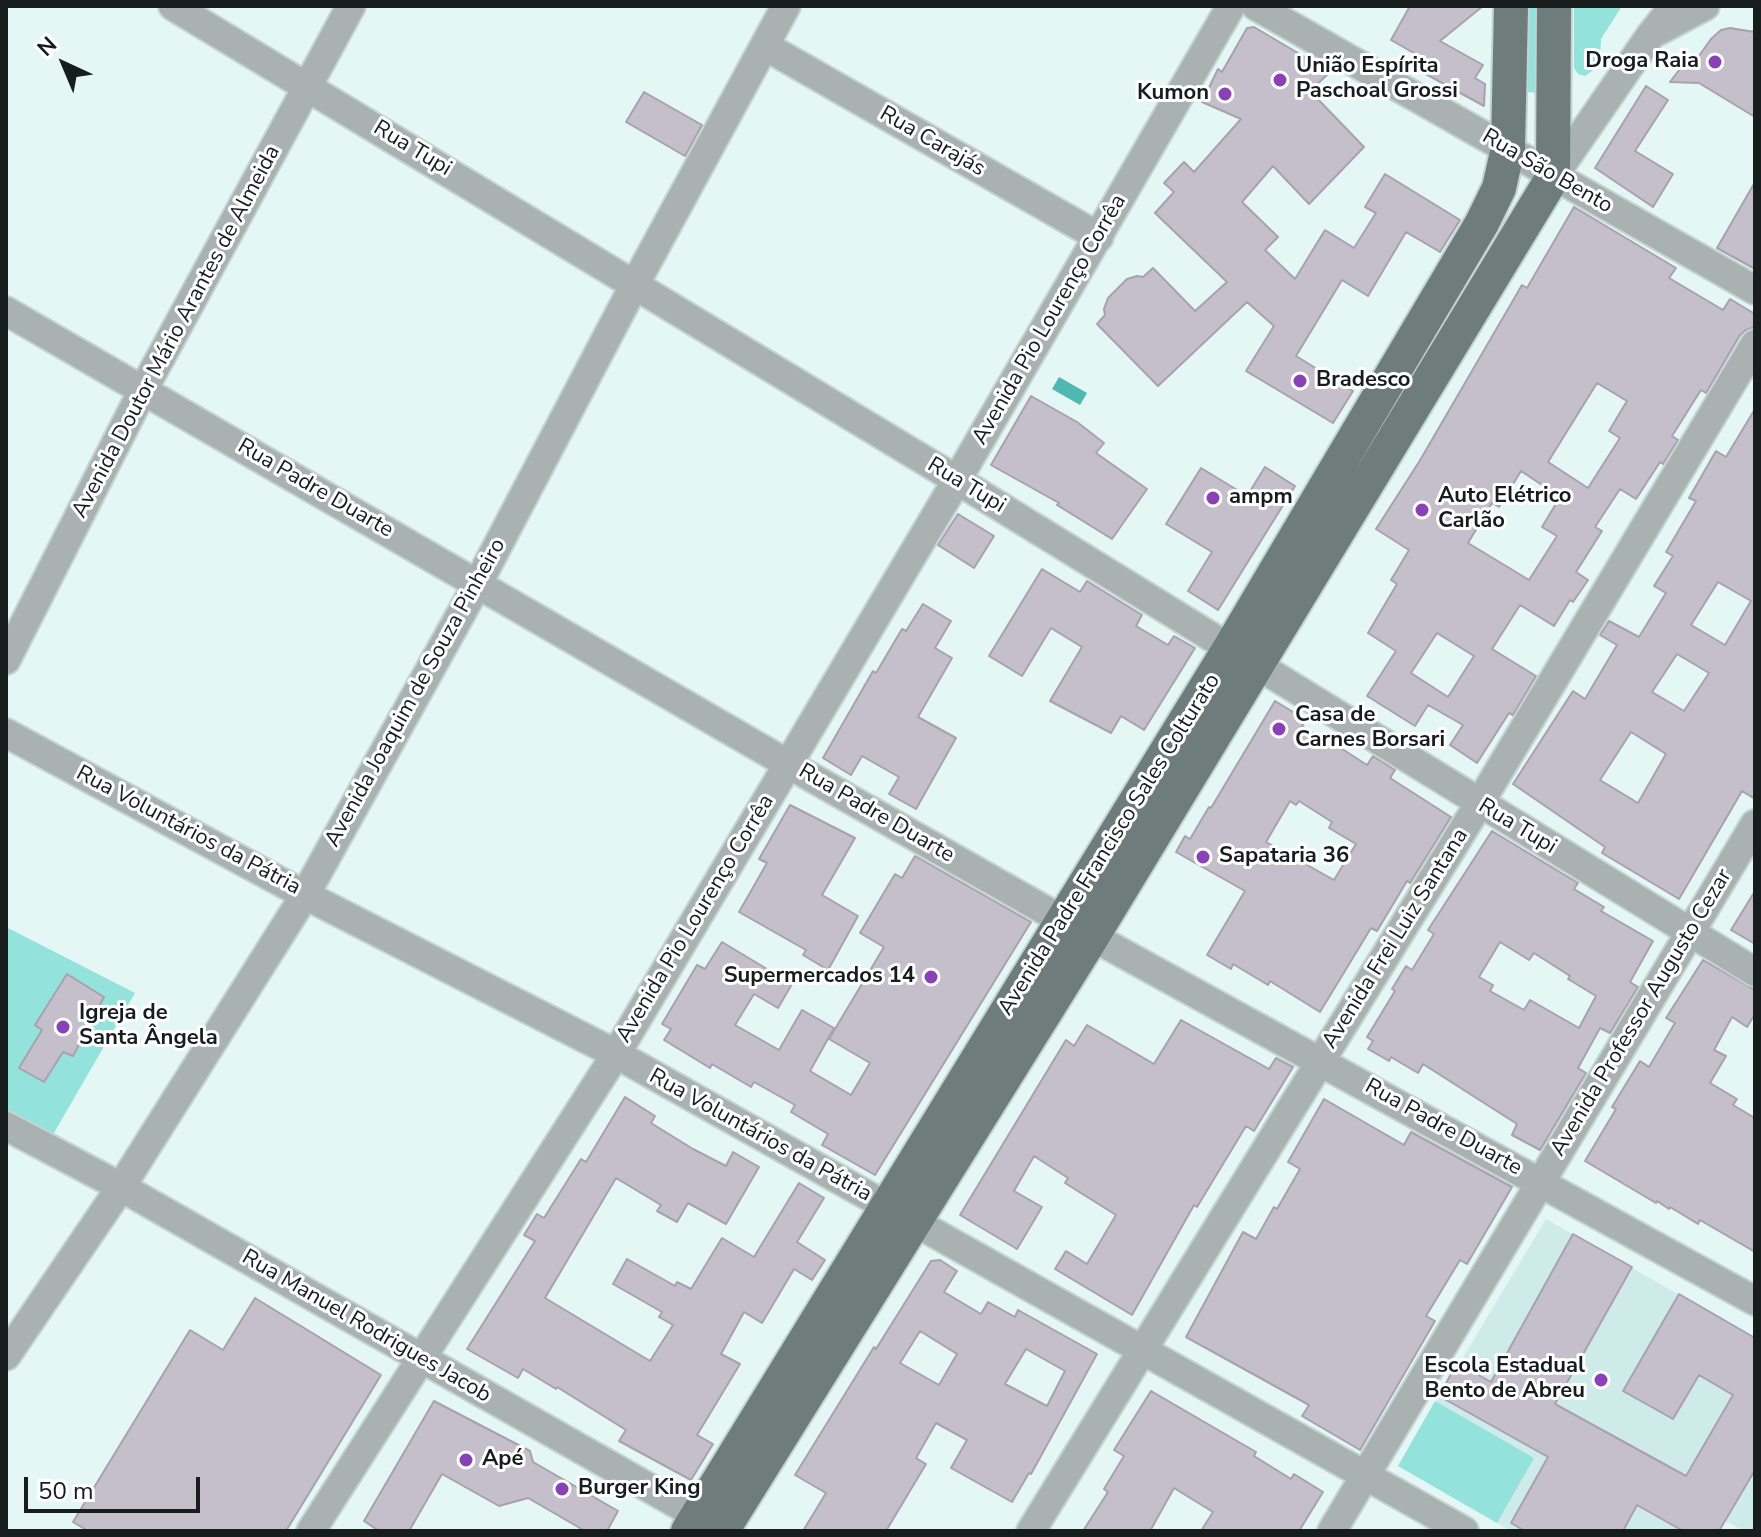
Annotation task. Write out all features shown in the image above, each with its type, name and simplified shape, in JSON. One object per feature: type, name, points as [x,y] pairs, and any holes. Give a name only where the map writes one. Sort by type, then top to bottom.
[{"type":"main road","name":"Avenida Padre Francisco Sales Colturato","points":[[1244,656],[1499,188],[1508,148],[1511,6]]},
{"type":"main road","points":[[1553,177],[1554,6]]},
{"type":"main road","name":"Avenida Padre Francisco Sales Colturato","points":[[711,1528],[1244,656],[1553,177]]},
{"type":"street","name":"Rua Tupi","points":[[173,6],[957,480],[1755,972]]},
{"type":"street","name":"Avenida Doutor Mário Arantes de Almeida","points":[[6,660],[143,390],[351,6]]},
{"type":"street","name":"Avenida Joaquim de Souza Pinheiro","points":[[6,1356],[121,1187],[305,895],[478,583],[786,6]]},
{"type":"street","name":"Avenida Pio Lourenço Corrêa","points":[[311,1531],[616,1054],[957,480],[1231,6]]},
{"type":"street","name":"Rua São Bento","points":[[1256,6],[1755,290]]},
{"type":"street","points":[[1553,177],[1674,6]]},
{"type":"street","points":[[1650,36],[1705,6]]},
{"type":"street","name":"Rua Carajás","points":[[765,46],[1099,237]]},
{"type":"street","name":"Rua Padre Duarte","points":[[6,311],[1078,929],[1755,1301]]},
{"type":"street","name":"Avenida Frei Luiz Santana","points":[[1031,1531],[1479,804],[1755,344]]},
{"type":"street","name":"Rua Voluntários da Pátria","points":[[6,733],[305,895],[616,1054],[1464,1531]]},
{"type":"street","name":"Avenida Professor Augusto Cezar","points":[[1332,1531],[1755,824]]},
{"type":"street","name":"Rua Manuel Rodrigues Jacob","points":[[6,1126],[121,1187],[711,1528]]},
{"type":"shaded area","points":[[1524,6],[1546,6],[1546,93],[1524,92]]},
{"type":"shaded area","points":[[1574,6],[1622,6],[1601,39],[1600,58],[1585,76],[1578,74],[1574,68]]},
{"type":"shaded area","points":[[1059,377],[1087,393],[1080,405],[1052,389]]},
{"type":"shaded area","points":[[6,927],[135,993],[51,1138],[6,1113]]},
{"type":"shaded area","name":"Escola Estadual Bento de Abreu","points":[[1546,1219],[1755,1338],[1755,1531],[1744,1531],[1694,1504],[1678,1531],[1511,1531],[1398,1466]]},
{"type":"shaded area","points":[[1435,1401],[1534,1458],[1497,1523],[1398,1466]]},
{"type":"building","points":[[1410,6],[1483,6],[1440,41],[1483,65],[1475,78],[1485,84],[1484,106],[1413,67],[1419,56],[1391,40]]},
{"type":"building","points":[[1254,27],[1330,72],[1310,91],[1364,147],[1309,204],[1273,166],[1242,202],[1278,237],[1265,250],[1295,279],[1325,230],[1354,248],[1376,213],[1365,207],[1385,174],[1460,220],[1440,252],[1406,232],[1368,296],[1342,280],[1296,356],[1353,391],[1333,423],[1246,371],[1274,326],[1247,302],[1158,386],[1097,324],[1105,315],[1108,298],[1127,279],[1143,277],[1153,268],[1195,311],[1227,282],[1155,213],[1174,192],[1164,183],[1184,162],[1194,172],[1241,119],[1202,102],[1218,69],[1222,72],[1247,28]]},
{"type":"building","points":[[1730,28],[1755,32],[1755,117],[1699,83],[1670,82],[1686,61],[1694,63],[1711,39],[1721,30]]},
{"type":"building","points":[[1646,86],[1668,100],[1635,151],[1673,174],[1653,207],[1595,168]]},
{"type":"building","points":[[644,92],[702,125],[685,156],[626,122]]},
{"type":"building","points":[[1755,182],[1755,269],[1717,248]]},
{"type":"building","points":[[1574,207],[1676,268],[1669,278],[1723,310],[1730,299],[1755,314],[1755,327],[1740,335],[1706,393],[1701,390],[1672,436],[1678,440],[1636,499],[1620,489],[1595,527],[1602,531],[1576,572],[1588,580],[1573,602],[1570,600],[1554,626],[1520,605],[1492,649],[1536,676],[1513,715],[1509,713],[1477,763],[1450,745],[1463,725],[1428,705],[1415,726],[1367,696],[1396,651],[1368,633],[1397,584],[1391,580],[1409,550],[1376,529],[1419,462],[1522,285],[1527,288]],"holes":[[[1597,383],[1627,401],[1609,431],[1620,438],[1588,488],[1548,462]],[[1521,471],[1560,497],[1542,527],[1557,536],[1529,580],[1468,543],[1492,503],[1499,507]],[[1437,633],[1474,656],[1448,697],[1411,673]]]},
{"type":"building","points":[[1031,396],[1077,422],[1104,443],[1096,453],[1147,489],[1112,539],[1057,505],[1059,503],[991,465]]},
{"type":"building","points":[[1755,409],[1755,799],[1742,791],[1679,899],[1602,853],[1605,847],[1513,784],[1573,691],[1585,699],[1617,645],[1600,635],[1609,621],[1639,637],[1666,593],[1654,586],[1673,556],[1666,552],[1696,501],[1689,498],[1716,451],[1726,457]],"holes":[[[1718,582],[1751,601],[1725,645],[1691,625]],[[1677,654],[1709,673],[1684,711],[1652,692]],[[1631,732],[1666,754],[1638,803],[1600,780]]]},
{"type":"building","points":[[1265,467],[1295,486],[1218,610],[1188,591],[1212,552],[1166,524],[1201,468],[1247,496]]},
{"type":"building","points":[[958,514],[994,536],[974,568],[938,545]]},
{"type":"building","points":[[1042,569],[1080,592],[1087,581],[1142,615],[1136,626],[1168,645],[1174,636],[1195,648],[1144,730],[1121,716],[1111,733],[1050,701],[1082,647],[1051,628],[1022,676],[989,656]]},
{"type":"building","points":[[923,604],[951,621],[935,648],[952,658],[918,717],[956,738],[916,809],[889,794],[899,777],[862,756],[851,775],[823,758],[873,671],[876,673],[902,629],[906,631]]},
{"type":"building","points":[[1275,701],[1306,720],[1302,726],[1335,747],[1367,765],[1373,756],[1395,770],[1390,778],[1451,817],[1377,931],[1371,928],[1320,1012],[1270,981],[1268,985],[1233,964],[1231,969],[1207,955],[1245,891],[1176,852],[1185,836],[1190,839]],"holes":[[[1290,801],[1296,805],[1299,801],[1332,822],[1329,828],[1356,844],[1334,880],[1266,842]]]},
{"type":"building","points":[[790,805],[855,838],[822,895],[858,916],[828,970],[803,955],[806,950],[739,912],[767,863],[759,859]]},
{"type":"building","points":[[1492,831],[1578,883],[1574,889],[1604,907],[1601,911],[1653,941],[1630,982],[1638,987],[1610,1033],[1600,1028],[1578,1068],[1586,1073],[1540,1150],[1512,1135],[1517,1124],[1423,1064],[1418,1073],[1391,1057],[1389,1061],[1368,1049],[1373,1041],[1367,1037],[1395,991],[1392,989],[1406,966],[1412,970],[1434,934],[1428,930]],"holes":[[[1500,942],[1529,960],[1534,953],[1596,996],[1579,1028],[1530,1000],[1524,1010],[1490,991],[1493,985],[1479,977]]]},
{"type":"building","points":[[915,856],[1031,922],[875,1175],[822,1145],[828,1134],[791,1112],[795,1105],[754,1082],[751,1087],[712,1064],[710,1068],[664,1040],[671,1029],[662,1024],[697,965],[705,969],[722,942],[792,984],[778,1008],[754,994],[735,1025],[779,1050],[802,1010],[834,1028],[810,1071],[851,1095],[870,1063],[829,1039],[884,947],[860,933],[895,874],[902,878]]},
{"type":"building","points":[[1755,891],[1755,944],[1731,930]]},
{"type":"building","points":[[1703,960],[1755,990],[1755,1014],[1747,1027],[1732,1017],[1714,1050],[1726,1056],[1710,1083],[1737,1099],[1733,1105],[1755,1118],[1755,1252],[1700,1220],[1698,1224],[1670,1207],[1656,1203],[1585,1161],[1640,1061],[1649,1067],[1675,1023],[1666,1018]]},
{"type":"building","name":"Igreja de Santa Ângela","points":[[67,974],[104,997],[73,1056],[63,1052],[44,1082],[19,1068],[42,1030],[35,1025]]},
{"type":"building","points":[[1181,1020],[1269,1069],[1276,1058],[1293,1067],[1254,1131],[1246,1126],[1197,1207],[1194,1205],[1132,1315],[1055,1269],[1066,1251],[1087,1264],[1116,1215],[1065,1183],[1068,1178],[1034,1156],[1014,1191],[1042,1207],[1017,1249],[960,1215],[1066,1040],[1074,1046],[1087,1025],[1154,1064]]},
{"type":"building","points":[[625,1097],[655,1116],[651,1123],[693,1149],[726,1166],[733,1152],[759,1167],[726,1224],[688,1203],[677,1222],[657,1211],[661,1205],[616,1178],[545,1298],[650,1361],[673,1325],[659,1317],[662,1312],[613,1284],[627,1259],[675,1286],[677,1282],[691,1289],[722,1238],[754,1257],[799,1183],[824,1198],[797,1242],[825,1260],[812,1280],[794,1269],[762,1323],[744,1312],[721,1354],[740,1364],[697,1435],[713,1444],[691,1480],[619,1441],[626,1430],[557,1387],[523,1369],[518,1378],[467,1349],[535,1241],[524,1235],[537,1214],[544,1218],[581,1159],[586,1162]]},
{"type":"building","points":[[1324,1099],[1404,1145],[1411,1132],[1512,1187],[1467,1264],[1460,1260],[1426,1316],[1435,1321],[1360,1450],[1302,1416],[1309,1405],[1186,1337],[1243,1232],[1256,1239],[1274,1207],[1277,1209],[1300,1169],[1288,1162]]},
{"type":"building","points":[[1573,1234],[1632,1267],[1555,1404],[1686,1476],[1733,1395],[1699,1375],[1673,1419],[1623,1391],[1679,1294],[1755,1338],[1755,1470],[1719,1531],[1683,1531],[1637,1505],[1623,1531],[1525,1531],[1511,1523],[1548,1457],[1439,1396],[1457,1363],[1491,1382]]},
{"type":"building","points":[[940,1260],[957,1271],[944,1292],[981,1314],[988,1302],[1015,1317],[1018,1310],[1097,1354],[1031,1474],[1012,1502],[951,1468],[967,1440],[936,1423],[916,1458],[926,1464],[886,1531],[803,1531],[826,1493],[795,1475],[931,1261]],"holes":[[[920,1331],[957,1354],[939,1385],[900,1363]],[[1026,1349],[1065,1371],[1047,1406],[1005,1384]]]},
{"type":"building","points":[[255,1298],[381,1375],[286,1531],[88,1531],[73,1522],[190,1330],[223,1350]]},
{"type":"building","points":[[1151,1391],[1256,1452],[1254,1456],[1291,1479],[1294,1474],[1323,1492],[1299,1531],[1201,1531],[1213,1512],[1174,1488],[1150,1531],[1083,1531],[1108,1492],[1104,1489],[1124,1456],[1114,1450]]},
{"type":"building","name":"Apé","points":[[434,1401],[530,1451],[533,1462],[618,1511],[607,1531],[585,1531],[528,1498],[499,1506],[442,1474],[409,1531],[379,1531],[364,1521]]},
{"type":"place","name":"Droga Raia","points":[[1715,62]]},
{"type":"place","name":"União Espírita Paschoal Grossi","points":[[1280,80]]},
{"type":"place","name":"Kumon","points":[[1225,94]]},
{"type":"place","name":"Bradesco","points":[[1300,381]]},
{"type":"place","name":"ampm","points":[[1213,498]]},
{"type":"place","name":"Auto Elétrico Carlão","points":[[1422,510]]},
{"type":"place","name":"Casa de Carnes Borsari","points":[[1279,729]]},
{"type":"place","name":"Sapataria 36","points":[[1203,857]]},
{"type":"place","name":"Supermercados 14","points":[[931,977]]},
{"type":"place","name":"Igreja de Santa Ângela","points":[[63,1027]]},
{"type":"place","name":"Escola Estadual Bento de Abreu","points":[[1601,1380]]},
{"type":"place","name":"Apé","points":[[466,1460]]},
{"type":"place","name":"Burger King","points":[[562,1489]]}]
